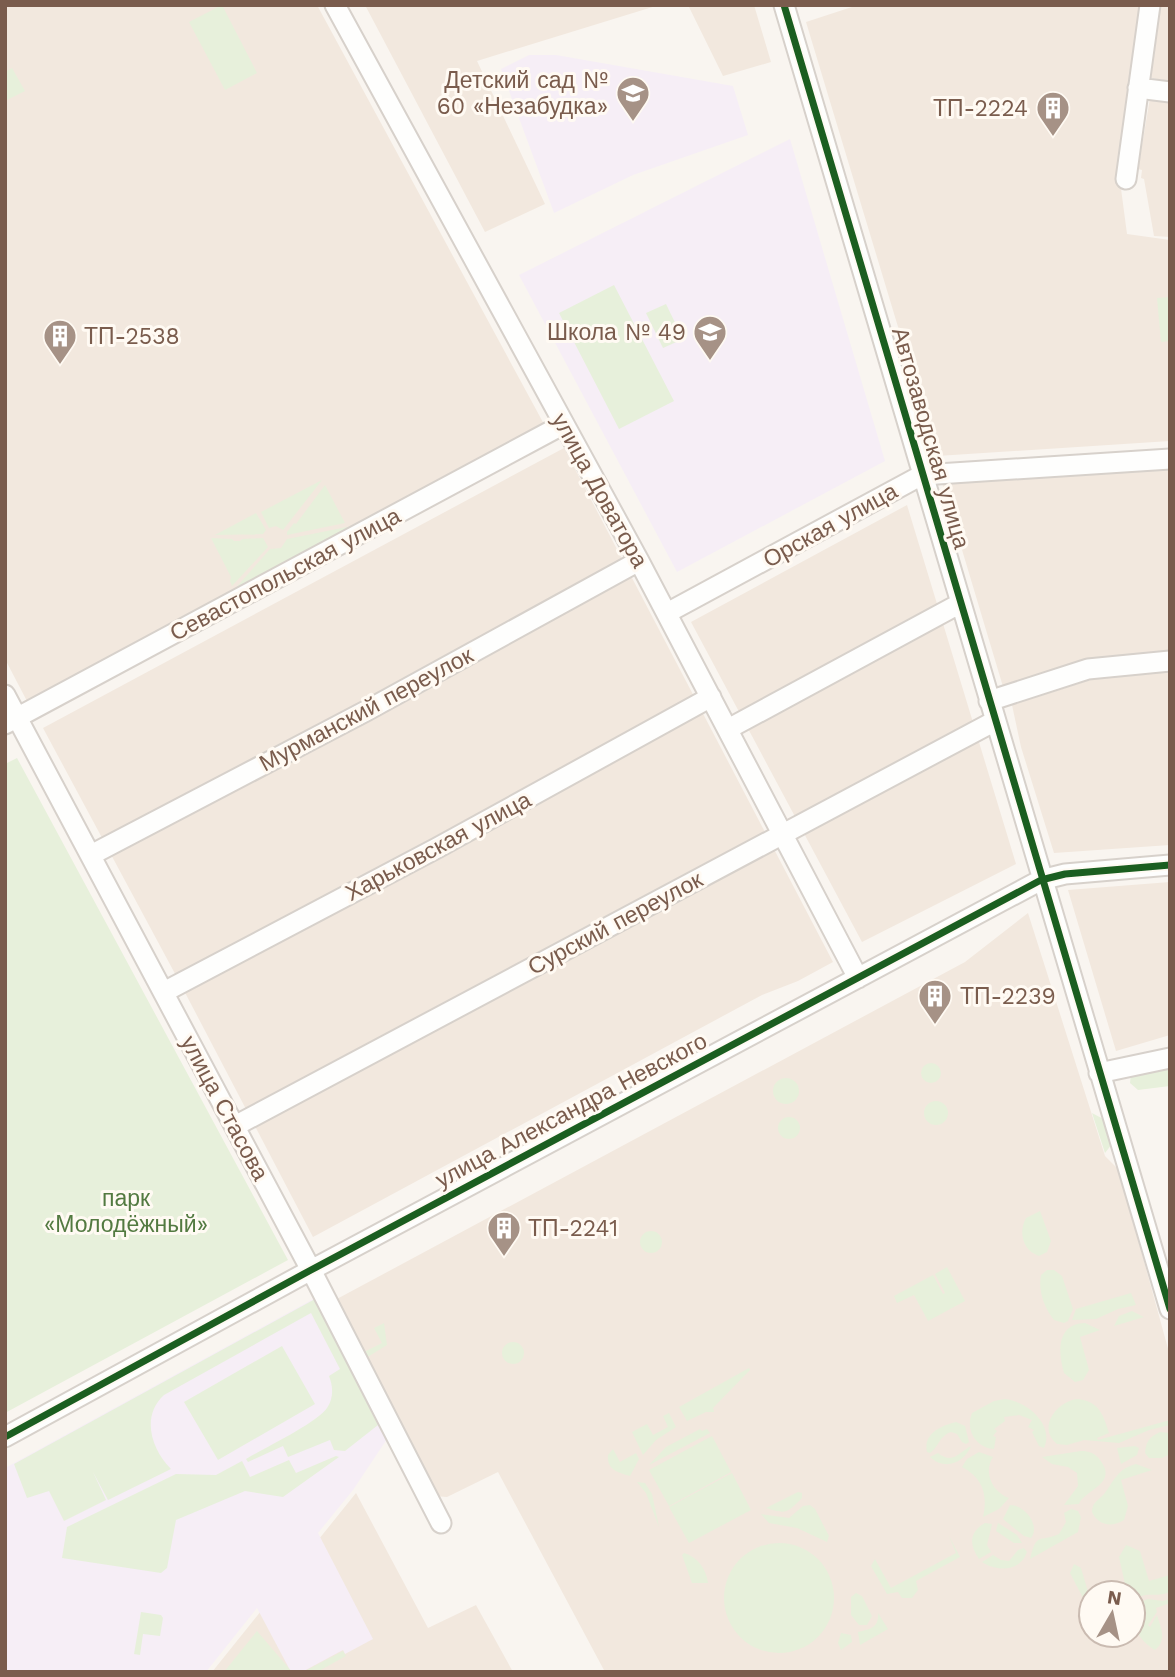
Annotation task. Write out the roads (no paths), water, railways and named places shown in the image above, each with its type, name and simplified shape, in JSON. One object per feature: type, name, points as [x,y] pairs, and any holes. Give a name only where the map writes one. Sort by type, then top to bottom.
[{"type":"street","name":"улица Доватора","points":[[335,5],[667,613],[858,978]]},
{"type":"street","name":"Автозаводская улица","points":[[784,5],[959,604],[1170,1309]]},
{"type":"street","points":[[1126,179],[1150,5]]},
{"type":"street","points":[[1139,88],[1170,92]]},
{"type":"street","name":"Севастопольская улица","points":[[11,721],[564,424]]},
{"type":"street","name":"Орская улица","points":[[667,613],[922,475],[1170,459]]},
{"type":"street","name":"Мурманский переулок","points":[[91,855],[366,711],[639,561]]},
{"type":"street","points":[[728,729],[959,604]]},
{"type":"street","points":[[989,701],[1088,669],[1170,662]]},
{"type":"street","name":"улица Стасова","points":[[5,695],[11,721],[91,855],[311,1270],[441,1523]]},
{"type":"street","name":"Харьковская улица","points":[[164,992],[437,848],[711,697]]},
{"type":"street","name":"Сурский переулок","points":[[235,1126],[995,721]]},
{"type":"street","name":"улица Александра Невского","points":[[5,1437],[311,1270],[1041,880],[1065,874],[1170,865]]},
{"type":"street","points":[[1099,1073],[1170,1058]]},
{"type":"place","name":"Детский сад № 60 «Незабудка»","points":[[633,123]]},
{"type":"place","name":"ТП-2224","points":[[1053,138]]},
{"type":"place","name":"Школа № 49","points":[[710,362]]},
{"type":"place","name":"ТП-2538","points":[[60,366]]},
{"type":"place","name":"ТП-2239","points":[[935,1026]]},
{"type":"place","name":"ТП-2241","points":[[504,1258]]},
{"type":"park label","name":"парк «Молодёжный»","points":[[126,1211]]}]
